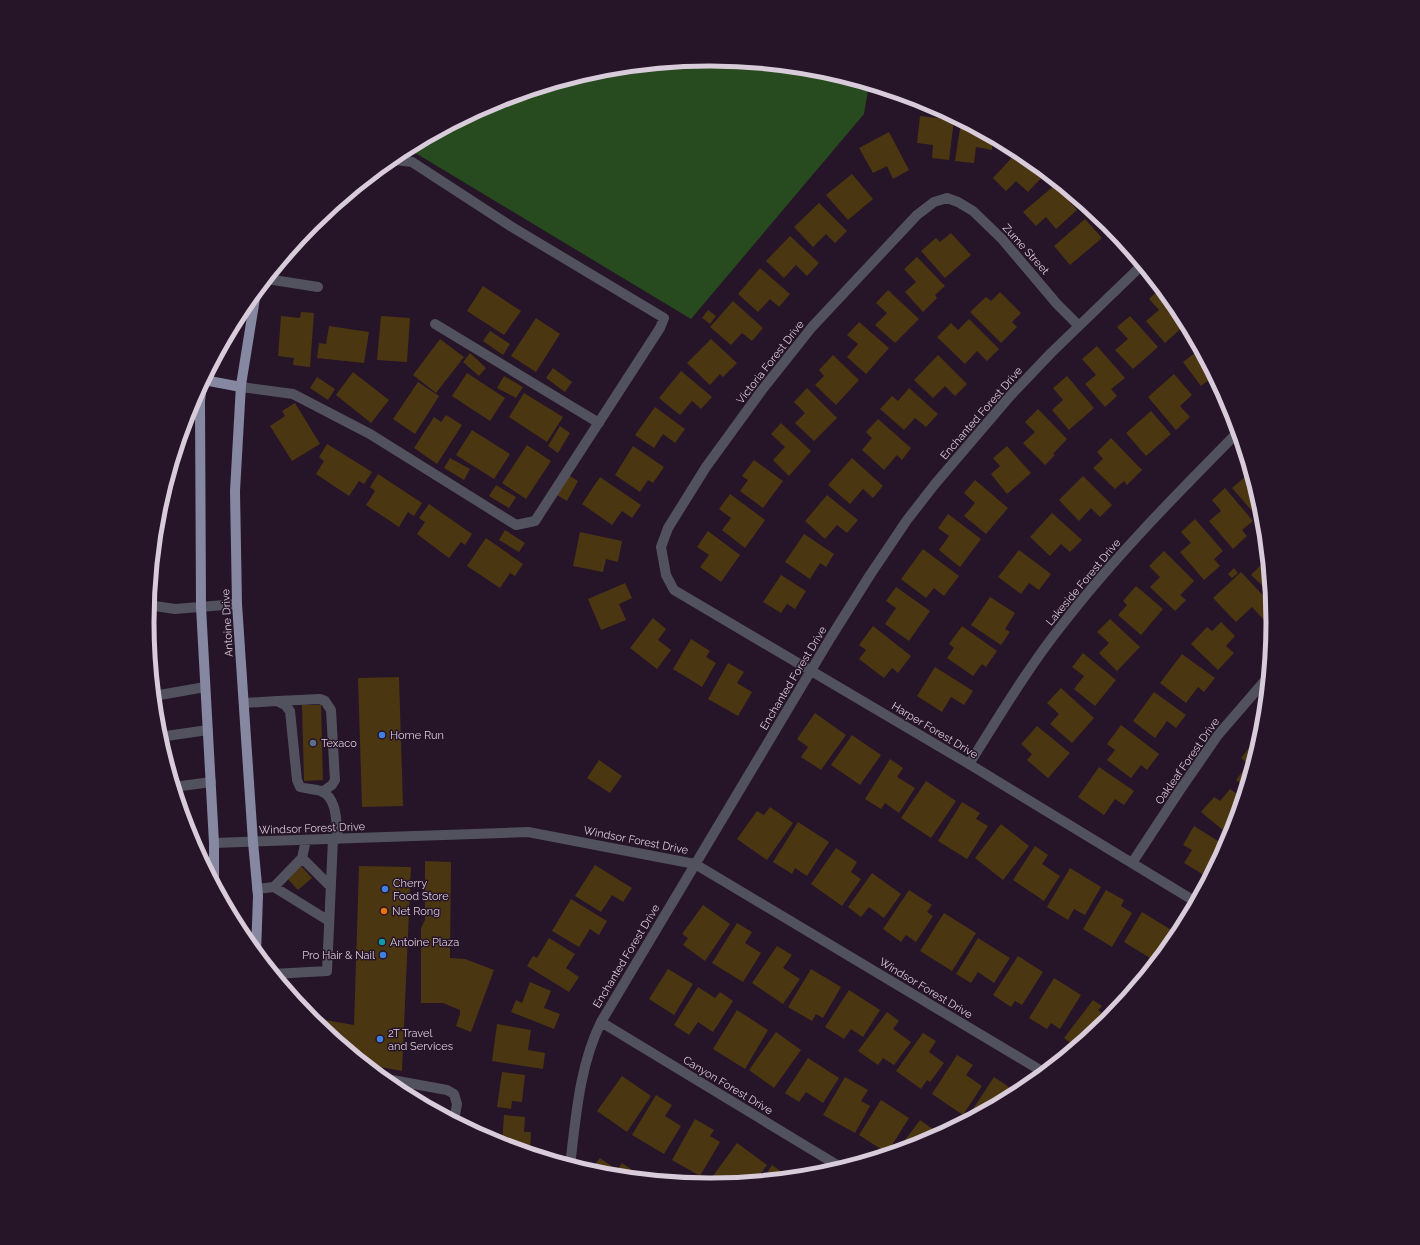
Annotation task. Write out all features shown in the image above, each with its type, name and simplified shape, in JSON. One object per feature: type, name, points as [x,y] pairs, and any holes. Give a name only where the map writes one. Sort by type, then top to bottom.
[{"type":"main road","name":"Antoine Drive","points":[[254,303],[241,387],[235,491],[237,604],[257,889],[256,945]]},
{"type":"main road","points":[[209,381],[241,387]]},
{"type":"main road","points":[[196,410],[201,607],[214,843],[214,875]]},
{"type":"street","points":[[241,387],[292,394],[370,434],[516,525],[535,522],[660,328],[664,318],[512,226],[412,162],[400,161]]},
{"type":"street","name":"Zume Street","points":[[947,198],[958,202],[973,211],[1002,239],[1057,304],[1079,326]]},
{"type":"street","name":"Victoria Forest Drive","points":[[666,575],[660,547],[668,528],[706,467],[762,390],[812,327],[917,215],[934,202],[947,198]]},
{"type":"street","name":"Enchanted Forest Drive","points":[[571,1161],[579,1095],[586,1060],[594,1036],[601,1022],[870,574],[907,520],[1011,395],[1139,268]]},
{"type":"street","points":[[272,280],[318,287]]},
{"type":"street","points":[[435,324],[599,423]]},
{"type":"street","name":"Lakeside Forest Drive","points":[[969,764],[1016,690],[1061,626],[1103,574],[1172,498],[1234,436]]},
{"type":"street","name":"Harper Forest Drive","points":[[666,575],[674,590],[812,670],[1193,900]]},
{"type":"street","points":[[154,606],[175,609],[237,604]]},
{"type":"street","name":"Oakleaf Forest Drive","points":[[1132,863],[1218,735],[1263,683]]},
{"type":"street","points":[[158,695],[205,687]]},
{"type":"street","points":[[244,703],[320,699],[325,701],[331,710],[335,780],[332,785],[322,792]]},
{"type":"street","points":[[277,702],[285,705],[290,711],[297,780],[300,787],[322,792],[334,803],[336,839],[331,887],[327,971],[279,974]]},
{"type":"street","points":[[165,736],[208,730]]},
{"type":"street","points":[[178,786],[211,782]]},
{"type":"street","name":"Windsor Forest Drive","points":[[214,843],[528,832],[695,864],[1040,1070]]},
{"type":"street","points":[[274,887],[302,858],[306,840]]},
{"type":"street","points":[[302,858],[331,887]]},
{"type":"street","points":[[257,889],[274,887],[330,921]]},
{"type":"street","name":"Canyon Forest Drive","points":[[601,1022],[836,1164]]},
{"type":"street","points":[[395,1080],[447,1090],[454,1094],[457,1104],[455,1117]]},
{"type":"green space","points":[[674,67],[746,67],[819,77],[868,89],[864,114],[691,319],[414,152],[464,123],[497,108],[566,85],[637,71]]},
{"type":"building","points":[[920,116],[948,119],[954,122],[949,160],[932,158],[933,145],[917,143]]},
{"type":"building","points":[[960,126],[993,144],[992,150],[976,147],[974,163],[955,161]]},
{"type":"building","points":[[889,132],[909,170],[893,179],[887,166],[873,173],[859,148]]},
{"type":"building","points":[[1013,156],[1043,177],[1028,192],[1016,181],[1006,191],[993,178]]},
{"type":"building","points":[[852,174],[873,199],[848,220],[826,195]]},
{"type":"building","points":[[1054,185],[1077,210],[1056,229],[1046,217],[1036,226],[1023,212]]},
{"type":"building","points":[[819,203],[847,231],[835,243],[826,234],[813,247],[794,227]]},
{"type":"building","points":[[1085,219],[1102,238],[1070,265],[1054,246]]},
{"type":"building","points":[[951,233],[971,255],[945,278],[921,251],[936,238],[940,242]]},
{"type":"building","points":[[790,236],[819,263],[807,276],[796,265],[784,278],[766,261]]},
{"type":"building","points":[[917,257],[945,286],[935,295],[937,298],[923,312],[905,292],[916,282],[904,269]]},
{"type":"building","points":[[760,268],[790,294],[779,307],[770,299],[758,312],[738,294]]},
{"type":"building","points":[[483,286],[521,311],[504,335],[467,311]]},
{"type":"building","points":[[888,290],[919,319],[895,343],[875,325],[887,313],[876,303]]},
{"type":"building","points":[[1157,291],[1182,328],[1165,343],[1146,321],[1159,310],[1149,299]]},
{"type":"building","points":[[1000,292],[1021,313],[1012,322],[1017,327],[1001,343],[970,312],[986,297],[991,301]]},
{"type":"building","points":[[733,301],[763,328],[752,341],[742,333],[731,345],[710,327]]},
{"type":"building","points":[[708,310],[716,316],[710,324],[702,318]]},
{"type":"building","points":[[301,312],[314,313],[310,367],[293,365],[294,358],[278,356],[281,316],[300,318]]},
{"type":"building","points":[[381,316],[410,318],[407,362],[377,360]]},
{"type":"building","points":[[1130,316],[1158,347],[1133,369],[1115,350],[1128,339],[1117,327]]},
{"type":"building","points":[[536,318],[560,334],[536,372],[511,356]]},
{"type":"building","points":[[969,319],[999,349],[987,361],[977,351],[965,364],[937,337],[951,323],[958,330]]},
{"type":"building","points":[[859,322],[889,348],[866,374],[847,357],[858,344],[847,335]]},
{"type":"building","points":[[329,326],[369,332],[364,363],[317,358],[319,343],[326,344]]},
{"type":"building","points":[[490,331],[510,344],[503,355],[483,341]]},
{"type":"building","points":[[440,339],[464,357],[436,393],[413,375]]},
{"type":"building","points":[[711,339],[737,363],[723,377],[720,374],[710,385],[687,363]]},
{"type":"building","points":[[1097,346],[1125,378],[1111,389],[1117,396],[1105,407],[1085,384],[1096,375],[1082,359]]},
{"type":"building","points":[[1196,352],[1210,379],[1201,386],[1183,362]]},
{"type":"building","points":[[470,353],[486,368],[479,376],[463,362]]},
{"type":"building","points":[[833,355],[859,380],[836,405],[815,385],[824,376],[819,370]]},
{"type":"building","points":[[938,355],[967,384],[955,396],[945,386],[933,398],[914,380]]},
{"type":"building","points":[[553,368],[572,382],[565,392],[546,378]]},
{"type":"building","points":[[681,371],[712,397],[701,409],[692,401],[680,415],[659,398]]},
{"type":"building","points":[[353,372],[389,400],[371,423],[336,395]]},
{"type":"building","points":[[467,373],[505,398],[490,421],[452,396]]},
{"type":"building","points":[[1174,374],[1192,395],[1180,406],[1190,417],[1176,430],[1148,397]]},
{"type":"building","points":[[504,376],[523,387],[516,398],[497,388]]},
{"type":"building","points":[[1067,376],[1094,408],[1069,430],[1052,410],[1063,400],[1053,388]]},
{"type":"building","points":[[317,377],[335,389],[328,400],[310,388]]},
{"type":"building","points":[[418,382],[439,396],[415,434],[393,419]]},
{"type":"building","points":[[807,388],[837,418],[814,441],[795,423],[805,413],[794,402]]},
{"type":"building","points":[[909,388],[938,414],[926,427],[915,418],[904,430],[880,409],[892,396],[898,401]]},
{"type":"building","points":[[524,393],[563,417],[547,442],[509,417]]},
{"type":"building","points":[[295,403],[320,444],[292,461],[270,426],[285,416],[282,411]]},
{"type":"building","points":[[655,407],[685,429],[675,443],[663,434],[654,448],[635,435]]},
{"type":"building","points":[[1038,409],[1067,439],[1045,465],[1023,443],[1035,432],[1025,422]]},
{"type":"building","points":[[1151,411],[1171,434],[1146,456],[1126,433]]},
{"type":"building","points":[[446,415],[462,425],[437,464],[414,448],[434,417],[441,422]]},
{"type":"building","points":[[878,419],[911,448],[902,460],[897,455],[884,470],[862,450],[872,438],[866,432]]},
{"type":"building","points":[[781,423],[811,451],[789,476],[773,460],[785,447],[771,434]]},
{"type":"building","points":[[560,426],[570,433],[558,453],[548,446]]},
{"type":"building","points":[[472,430],[510,454],[494,479],[456,455]]},
{"type":"building","points":[[1111,438],[1142,470],[1127,485],[1124,481],[1115,489],[1093,468],[1103,459],[1097,452]]},
{"type":"building","points":[[327,444],[372,472],[364,484],[359,481],[349,496],[316,474],[324,461],[319,457]]},
{"type":"building","points":[[527,445],[551,461],[526,499],[502,483]]},
{"type":"building","points":[[633,446],[664,467],[653,483],[648,480],[640,492],[615,475]]},
{"type":"building","points":[[1007,446],[1031,473],[1007,494],[991,474],[1000,466],[993,458]]},
{"type":"building","points":[[450,458],[470,469],[464,480],[444,468]]},
{"type":"building","points":[[852,458],[883,486],[873,498],[863,489],[850,504],[828,485]]},
{"type":"building","points":[[754,460],[783,481],[763,508],[740,491],[748,480],[742,476]]},
{"type":"building","points":[[378,474],[422,503],[414,516],[408,512],[399,527],[366,505],[375,491],[370,487]]},
{"type":"building","points":[[568,475],[578,481],[567,501],[557,495]]},
{"type":"building","points":[[1083,476],[1112,505],[1100,517],[1091,508],[1079,521],[1059,500]]},
{"type":"building","points":[[1246,476],[1248,478],[1256,516],[1232,488]]},
{"type":"building","points":[[600,477],[641,505],[632,518],[622,511],[612,525],[582,504]]},
{"type":"building","points":[[975,480],[1008,508],[986,534],[964,516],[975,503],[964,493]]},
{"type":"building","points":[[496,485],[516,497],[509,508],[489,496]]},
{"type":"building","points":[[1225,488],[1253,521],[1242,530],[1247,536],[1233,549],[1209,521],[1221,511],[1212,500]]},
{"type":"building","points":[[730,494],[765,520],[745,548],[722,530],[731,518],[719,509]]},
{"type":"building","points":[[827,495],[858,520],[847,533],[837,525],[825,539],[805,521]]},
{"type":"building","points":[[429,504],[472,534],[465,545],[461,542],[449,558],[417,534],[425,522],[419,518]]},
{"type":"building","points":[[1052,513],[1082,540],[1070,552],[1061,544],[1050,556],[1030,537]]},
{"type":"building","points":[[948,514],[981,539],[960,567],[939,550],[949,536],[938,528]]},
{"type":"building","points":[[1195,519],[1223,551],[1214,559],[1220,566],[1204,580],[1180,552],[1191,543],[1181,532]]},
{"type":"building","points":[[505,530],[525,543],[519,552],[499,540]]},
{"type":"building","points":[[708,531],[740,555],[721,582],[700,567],[709,555],[697,547]]},
{"type":"building","points":[[580,532],[622,541],[618,562],[606,559],[603,572],[573,566]]},
{"type":"building","points":[[804,534],[834,554],[826,567],[820,563],[810,579],[785,562]]},
{"type":"building","points":[[486,538],[523,564],[515,576],[510,573],[500,588],[467,566]]},
{"type":"building","points":[[923,549],[959,576],[944,596],[934,588],[926,598],[901,579]]},
{"type":"building","points":[[1019,550],[1051,574],[1039,590],[1029,583],[1021,594],[998,577]]},
{"type":"building","points":[[1164,551],[1194,581],[1180,595],[1186,600],[1175,611],[1150,587],[1160,577],[1149,566]]},
{"type":"building","points":[[157,562],[158,576],[156,576]]},
{"type":"building","points":[[1263,563],[1265,588],[1251,575]]},
{"type":"building","points":[[1234,568],[1238,573],[1232,578],[1228,574]]},
{"type":"building","points":[[1241,572],[1265,598],[1266,618],[1264,620],[1252,607],[1236,622],[1213,598]]},
{"type":"building","points":[[781,575],[806,591],[795,609],[787,604],[781,613],[763,602]]},
{"type":"building","points":[[625,583],[632,598],[619,604],[626,620],[601,630],[588,599]]},
{"type":"building","points":[[1136,586],[1163,609],[1141,635],[1118,615],[1127,605],[1123,601]]},
{"type":"building","points":[[896,587],[930,611],[909,641],[885,624],[896,608],[886,601]]},
{"type":"building","points":[[990,597],[1015,613],[1005,629],[1010,632],[1001,645],[971,625]]},
{"type":"building","points":[[653,618],[666,629],[658,640],[671,650],[657,669],[630,648]]},
{"type":"building","points":[[1110,619],[1140,647],[1117,671],[1099,653],[1109,643],[1097,632]]},
{"type":"building","points":[[1221,622],[1235,636],[1226,646],[1234,653],[1218,670],[1191,644],[1207,627],[1212,631]]},
{"type":"building","points":[[873,626],[911,656],[898,673],[892,668],[884,678],[859,659],[866,650],[859,645]]},
{"type":"building","points":[[962,626],[997,651],[986,667],[982,664],[973,676],[947,658],[954,648],[949,644]]},
{"type":"building","points":[[691,639],[710,651],[706,657],[716,663],[702,687],[673,669]]},
{"type":"building","points":[[1083,653],[1116,680],[1095,706],[1074,689],[1084,676],[1072,667]]},
{"type":"building","points":[[1182,654],[1215,678],[1204,692],[1198,687],[1186,703],[1160,683]]},
{"type":"building","points":[[728,663],[744,672],[737,683],[752,692],[738,716],[708,699]]},
{"type":"building","points":[[935,667],[973,691],[964,705],[951,697],[942,712],[917,696]]},
{"type":"building","points":[[399,677],[403,806],[362,807],[358,678]]},
{"type":"building","points":[[1061,688],[1094,718],[1072,743],[1050,724],[1059,714],[1047,703]]},
{"type":"building","points":[[1154,692],[1186,715],[1176,728],[1167,721],[1155,738],[1133,721]]},
{"type":"building","name":"Texaco","points":[[302,705],[321,705],[323,780],[304,781]]},
{"type":"building","points":[[815,713],[846,735],[821,770],[801,757],[808,747],[797,739]]},
{"type":"building","points":[[1121,725],[1159,754],[1147,770],[1141,765],[1131,778],[1107,760],[1115,750],[1107,744]]},
{"type":"building","points":[[1037,726],[1070,753],[1048,778],[1027,760],[1032,754],[1021,744]]},
{"type":"building","points":[[852,735],[881,755],[860,785],[831,765]]},
{"type":"building","points":[[1251,745],[1253,746],[1248,767],[1242,785],[1236,780],[1248,764],[1241,758]]},
{"type":"building","points":[[890,759],[903,768],[897,777],[915,788],[899,813],[885,803],[881,809],[865,799]]},
{"type":"building","points":[[599,760],[622,776],[610,793],[587,778]]},
{"type":"building","points":[[1099,767],[1134,791],[1124,805],[1115,799],[1104,815],[1078,797]]},
{"type":"building","points":[[926,781],[956,801],[931,838],[901,818]]},
{"type":"building","points":[[1230,789],[1239,796],[1225,832],[1201,812],[1214,797],[1220,801]]},
{"type":"building","points":[[962,802],[980,813],[976,819],[988,826],[967,859],[938,841]]},
{"type":"building","points":[[770,807],[793,823],[767,860],[737,839],[757,811],[764,815]]},
{"type":"building","points":[[798,822],[829,842],[807,876],[795,868],[792,874],[773,862]]},
{"type":"building","points":[[1001,824],[1029,846],[1003,880],[975,858]]},
{"type":"building","points":[[1194,826],[1221,843],[1205,876],[1184,863],[1192,850],[1183,845]]},
{"type":"building","points":[[1035,846],[1048,855],[1042,864],[1060,876],[1044,901],[1013,880]]},
{"type":"building","points":[[836,848],[857,862],[851,872],[861,879],[842,906],[811,884]]},
{"type":"building","points":[[425,861],[451,862],[450,958],[465,959],[494,970],[471,1032],[456,1026],[460,1010],[443,1003],[421,1003],[421,928],[425,920]]},
{"type":"building","points":[[595,865],[632,888],[623,902],[612,895],[601,912],[575,896]]},
{"type":"building","points":[[301,866],[312,878],[298,890],[287,878]]},
{"type":"building","name":"Antoine Plaza","points":[[359,866],[411,867],[402,1071],[374,1066],[319,1019],[354,1025]]},
{"type":"building","points":[[1070,868],[1101,887],[1085,915],[1074,909],[1068,920],[1047,907]]},
{"type":"building","points":[[872,873],[901,894],[884,918],[869,907],[861,917],[848,907]]},
{"type":"building","points":[[909,890],[932,905],[927,912],[933,916],[916,942],[906,935],[901,942],[883,929]]},
{"type":"building","points":[[1106,890],[1124,900],[1121,906],[1132,913],[1112,947],[1083,929]]},
{"type":"building","points":[[571,899],[607,921],[599,935],[590,929],[579,947],[552,931]]},
{"type":"building","points":[[703,905],[730,924],[705,961],[683,945],[688,938],[682,934]]},
{"type":"building","points":[[1142,912],[1173,931],[1153,960],[1124,942]]},
{"type":"building","points":[[944,913],[976,933],[952,971],[920,951]]},
{"type":"building","points":[[737,923],[752,932],[745,943],[761,953],[743,982],[712,963]]},
{"type":"building","points":[[549,938],[575,954],[566,968],[579,977],[569,992],[527,966],[533,956],[537,958]]},
{"type":"building","points":[[978,938],[1010,958],[994,983],[978,972],[971,983],[956,974]]},
{"type":"building","points":[[777,946],[792,955],[783,968],[800,979],[783,1004],[752,983]]},
{"type":"building","points":[[1018,956],[1043,972],[1022,1005],[1015,1001],[1011,1007],[993,995]]},
{"type":"building","points":[[668,969],[693,984],[674,1015],[649,999]]},
{"type":"building","points":[[811,969],[841,987],[823,1018],[816,1014],[812,1021],[788,1007]]},
{"type":"building","points":[[1054,978],[1081,995],[1060,1029],[1051,1023],[1047,1029],[1029,1018]]},
{"type":"building","points":[[530,982],[551,991],[544,1008],[560,1014],[554,1029],[511,1012],[516,1000],[522,1003]]},
{"type":"building","points":[[698,987],[715,998],[720,992],[733,1001],[713,1032],[698,1022],[689,1035],[674,1025]]},
{"type":"building","points":[[849,990],[880,1010],[863,1037],[851,1029],[844,1039],[825,1027]]},
{"type":"building","points":[[1093,1000],[1102,1006],[1098,1010],[1105,1015],[1077,1041],[1073,1045],[1064,1038]]},
{"type":"building","points":[[737,1010],[768,1030],[745,1069],[713,1049]]},
{"type":"building","points":[[887,1012],[899,1021],[893,1029],[911,1042],[894,1065],[883,1058],[878,1065],[858,1051]]},
{"type":"building","points":[[497,1024],[531,1030],[528,1050],[545,1053],[543,1069],[492,1061]]},
{"type":"building","points":[[776,1032],[801,1050],[774,1088],[749,1070]]},
{"type":"building","points":[[923,1033],[936,1041],[929,1052],[944,1063],[930,1082],[927,1080],[921,1089],[896,1071]]},
{"type":"building","points":[[957,1055],[973,1065],[966,1075],[982,1086],[963,1115],[932,1094]]},
{"type":"building","points":[[808,1058],[839,1078],[823,1103],[806,1092],[799,1102],[785,1093]]},
{"type":"building","points":[[502,1072],[525,1075],[522,1102],[512,1101],[511,1109],[497,1107]]},
{"type":"building","points":[[622,1076],[651,1096],[627,1132],[597,1111]]},
{"type":"building","points":[[845,1077],[868,1090],[861,1101],[870,1106],[855,1133],[823,1115]]},
{"type":"building","points":[[994,1077],[1009,1087],[1004,1094],[969,1115]]},
{"type":"building","points":[[656,1095],[672,1105],[665,1116],[681,1126],[664,1154],[632,1135]]},
{"type":"building","points":[[881,1100],[909,1118],[889,1149],[883,1151],[859,1135]]},
{"type":"building","points":[[504,1115],[525,1117],[524,1132],[531,1132],[530,1149],[502,1139]]},
{"type":"building","points":[[695,1119],[714,1130],[710,1136],[720,1142],[700,1176],[672,1160]]},
{"type":"building","points":[[920,1120],[936,1131],[923,1137],[902,1145]]},
{"type":"building","points":[[737,1143],[767,1165],[759,1177],[711,1179]]},
{"type":"building","points":[[600,1158],[617,1170],[622,1163],[631,1169],[629,1173],[594,1166]]},
{"type":"building","points":[[772,1165],[784,1174],[783,1174],[765,1176]]},
{"type":"place","name":"Home Run","points":[[382,735]]},
{"type":"place","name":"Texaco","points":[[313,743]]},
{"type":"place","name":"Cherry Food Store","points":[[385,889]]},
{"type":"place","name":"Net Rong","points":[[384,911]]},
{"type":"place","name":"Antoine Plaza","points":[[382,942]]},
{"type":"place","name":"Pro Hair & Nail","points":[[383,955]]},
{"type":"place","name":"2T Travel and Services","points":[[380,1039]]}]
